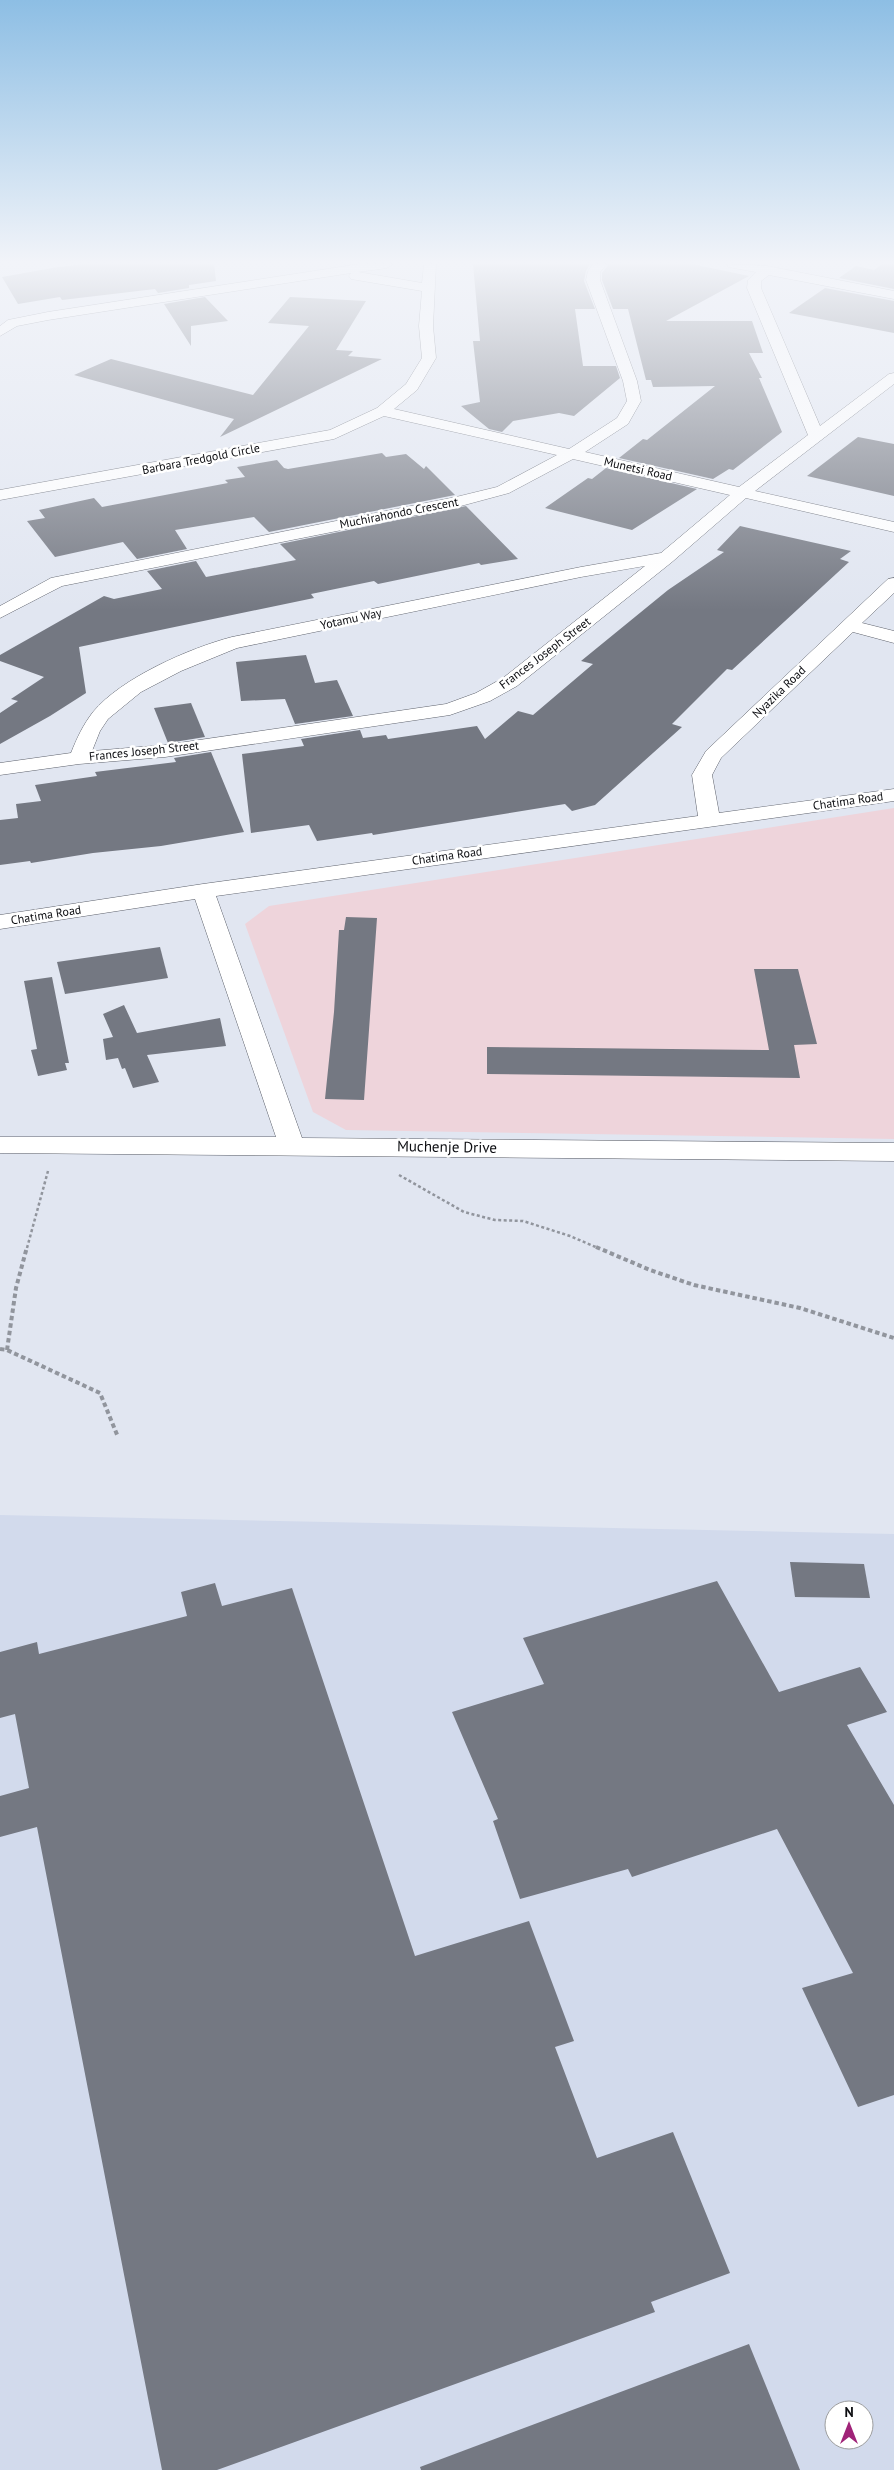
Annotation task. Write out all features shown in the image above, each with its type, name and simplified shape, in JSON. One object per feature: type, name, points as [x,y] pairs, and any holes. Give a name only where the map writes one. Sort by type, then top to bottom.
[{"type":"street","name":"Barbara Tredgold Circle","points":[[0,495],[334,434],[382,411],[412,387],[417,379]]},
{"type":"street","name":"Muchirahondo Crescent","points":[[0,613],[57,582],[457,502],[503,490],[571,454],[623,421],[634,401],[629,379]]},
{"type":"street","points":[[792,379],[816,436]]},
{"type":"street","name":"Frances Joseph Street","points":[[0,770],[79,758],[165,750],[458,706],[483,698],[510,682],[666,558],[743,492],[891,379]]},
{"type":"street","name":"Munetsi Road","points":[[382,411],[894,527]]},
{"type":"street","name":"Yotamu Way","points":[[79,758],[91,729],[115,701],[189,658],[223,646],[572,574],[666,558]]},
{"type":"street","name":"Nyazika Road","points":[[710,819],[702,775],[713,755],[894,583]]},
{"type":"street","points":[[849,625],[894,637]]},
{"type":"street","name":"Chatima Road","points":[[0,922],[203,891],[710,819],[894,795]]},
{"type":"street","points":[[203,891],[292,1146]]},
{"type":"street","name":"Muchenje Drive","points":[[0,1145],[366,1146],[894,1152]]},
{"type":"path","points":[[7,1350],[16,1288],[56,1145]]},
{"type":"path","points":[[366,1146],[372,1160],[464,1212],[495,1220],[523,1221],[570,1236],[650,1270],[694,1285],[800,1308],[894,1338]]},
{"type":"path","points":[[0,1349],[7,1350],[100,1393],[118,1436]]},
{"type":"shaded area","points":[[894,808],[894,1139],[346,1130],[313,1112],[245,924],[269,906]]},
{"type":"shaded area","points":[[0,1515],[894,1534],[894,2470],[0,2470]]},
{"type":"building","points":[[90,379],[191,379],[253,395],[266,379],[340,379],[220,437],[234,419]]},
{"type":"building","points":[[477,379],[618,379],[574,416],[559,413],[513,421],[502,432],[489,429],[461,406],[480,402]]},
{"type":"building","points":[[760,379],[782,432],[733,470],[729,469],[713,479],[619,458],[643,439],[647,440],[715,386],[653,387],[651,380],[646,380]]},
{"type":"building","points":[[858,437],[894,444],[894,496],[807,476]]},
{"type":"building","points":[[382,453],[386,457],[406,454],[424,469],[426,466],[455,495],[269,532],[254,517],[175,530],[187,549],[137,559],[123,542],[55,557],[27,521],[45,518],[39,510],[94,498],[102,507],[228,483],[225,480],[245,477],[237,467],[277,460],[284,468],[288,469]]},
{"type":"building","points":[[606,468],[697,489],[632,530],[545,508],[588,478],[592,479]]},
{"type":"building","points":[[466,506],[518,559],[481,565],[479,563],[378,584],[374,581],[311,594],[314,598],[79,647],[86,693],[0,744],[0,713],[18,701],[11,699],[44,677],[0,661],[0,655],[104,596],[114,599],[162,589],[147,571],[196,561],[206,577],[296,560],[280,544]]},
{"type":"building","points":[[740,526],[851,551],[840,559],[849,562],[732,670],[727,669],[672,724],[682,727],[595,805],[572,811],[565,804],[373,835],[372,833],[317,841],[309,825],[251,833],[242,754],[304,746],[301,739],[360,730],[363,738],[386,735],[388,739],[477,726],[485,739],[518,711],[533,715],[593,664],[581,661],[668,590],[724,552],[717,550]]},
{"type":"building","points":[[306,655],[315,683],[337,680],[353,716],[295,724],[285,699],[241,701],[236,662]]},
{"type":"building","points":[[191,703],[205,737],[168,743],[154,708]]},
{"type":"building","points":[[211,752],[244,832],[161,846],[93,853],[31,863],[30,861],[0,865],[0,820],[18,818],[16,804],[41,801],[35,785],[97,776],[95,772],[176,762],[174,758]]},
{"type":"building","points":[[346,917],[377,918],[364,1100],[325,1099],[334,1012],[339,930],[344,930]]},
{"type":"building","points":[[160,947],[168,978],[65,994],[57,962]]},
{"type":"building","points":[[754,969],[798,969],[817,1044],[794,1045],[800,1078],[487,1074],[487,1047],[769,1050]]},
{"type":"building","points":[[52,977],[69,1063],[65,1063],[67,1070],[38,1076],[31,1050],[37,1049],[24,981]]},
{"type":"building","points":[[124,1005],[137,1033],[220,1018],[226,1046],[147,1055],[159,1082],[133,1088],[125,1068],[122,1069],[118,1058],[106,1060],[103,1039],[113,1037],[103,1014]]},
{"type":"building","points":[[790,1562],[864,1564],[870,1598],[795,1597]]},
{"type":"building","points":[[717,1581],[779,1692],[860,1667],[887,1712],[847,1725],[894,1805],[894,2095],[858,2107],[802,1988],[853,1973],[777,1829],[632,1877],[628,1869],[520,1899],[493,1821],[498,1819],[452,1712],[544,1684],[523,1638]]},
{"type":"building","points":[[215,1583],[222,1606],[292,1588],[415,1956],[529,1921],[574,2041],[555,2047],[597,2158],[673,2132],[730,2273],[651,2302],[655,2312],[217,2470],[162,2470],[37,1827],[0,1837],[0,1796],[29,1788],[15,1714],[0,1718],[0,1652],[37,1642],[39,1654],[187,1616],[181,1592]]},
{"type":"building","points":[[749,2344],[800,2470],[421,2470],[420,2467]]}]
